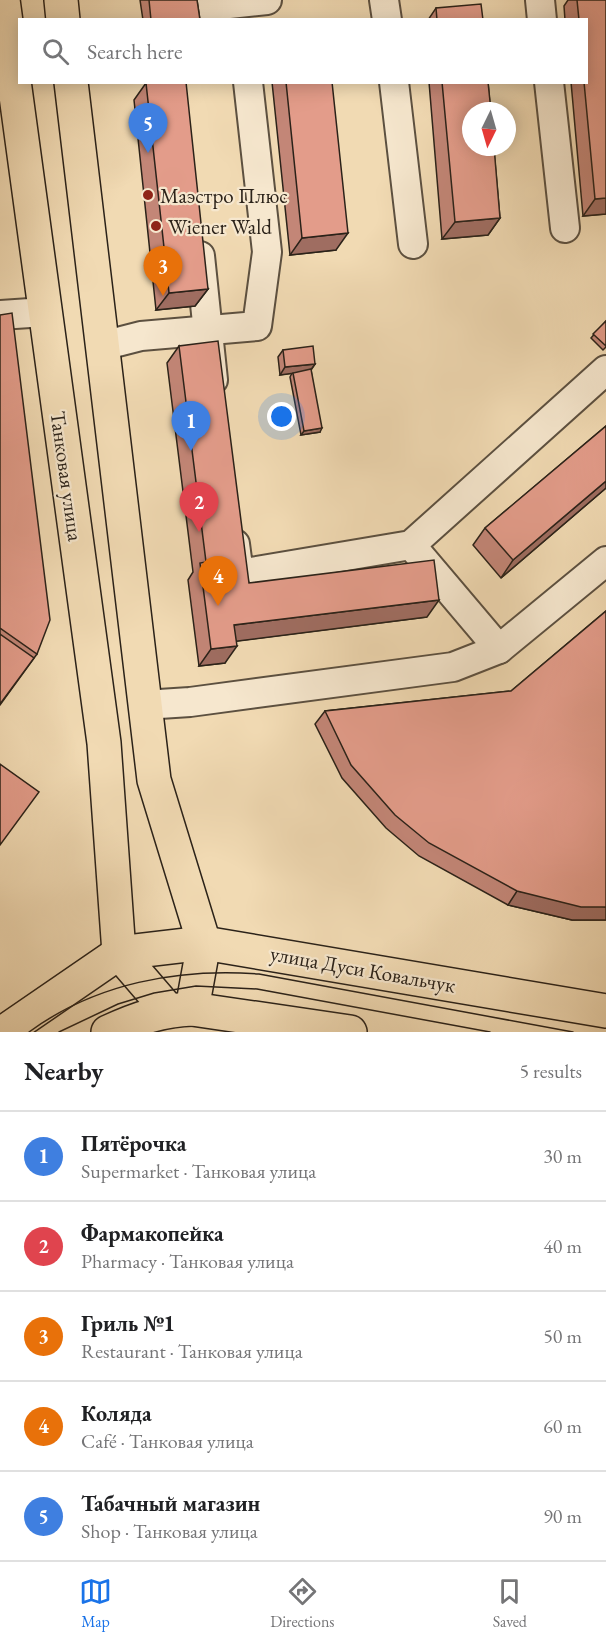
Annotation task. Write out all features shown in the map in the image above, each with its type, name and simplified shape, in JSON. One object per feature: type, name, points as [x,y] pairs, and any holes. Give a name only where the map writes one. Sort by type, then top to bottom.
[{"type":"main road","name":"Танковая улица","points":[[3,0],[104,743],[119,953]]},
{"type":"main road","points":[[61,0],[63,18]]},
{"type":"main road","points":[[71,84],[154,780],[204,944],[180,1009]]},
{"type":"main road","name":"улица Дуси Ковальчук","points":[[119,953],[204,944],[606,1011]]},
{"type":"main road","points":[[4,1032],[119,953],[180,1009]]},
{"type":"main road","points":[[124,1029],[180,1009],[350,1032]]},
{"type":"street","points":[[199,0],[201,7],[240,8],[267,0]]},
{"type":"street","points":[[384,0],[387,18]]},
{"type":"street","points":[[540,0],[542,18]]},
{"type":"street","points":[[102,346],[141,336],[257,326],[267,252],[248,84]]},
{"type":"street","points":[[394,84],[413,244]]},
{"type":"street","points":[[549,84],[565,228]]},
{"type":"street","points":[[197,225],[207,330],[218,411]]},
{"type":"street","points":[[0,315],[45,312]]},
{"type":"street","points":[[232,516],[239,574],[411,545],[606,370]]},
{"type":"street","points":[[411,545],[499,649]]},
{"type":"street","points":[[144,705],[190,702],[453,667],[499,649],[606,561]]},
{"type":"building","points":[[149,0],[197,0],[200,18],[151,18]]},
{"type":"building","points":[[577,0],[606,0],[606,198],[595,199],[584,84],[588,84],[588,18],[579,18]]},
{"type":"building","points":[[481,4],[483,18],[437,18],[436,8]]},
{"type":"building","points":[[146,84],[186,84],[208,289],[169,293]]},
{"type":"building","points":[[286,84],[332,84],[348,233],[302,238]]},
{"type":"building","points":[[442,84],[488,84],[490,102],[462,102],[462,156],[495,156],[500,218],[455,222]]},
{"type":"building","points":[[12,313],[50,620],[37,654],[0,628],[0,315]]},
{"type":"building","points":[[606,321],[606,346],[593,334]]},
{"type":"building","points":[[218,341],[249,583],[434,560],[439,600],[234,625],[237,646],[211,649],[200,563],[206,562],[179,346]]},
{"type":"building","points":[[313,346],[315,364],[285,367],[283,350]]},
{"type":"building","points":[[311,369],[322,428],[304,431],[293,373]]},
{"type":"building","points":[[606,426],[606,481],[513,560],[485,528]]},
{"type":"building","points":[[606,611],[606,907],[581,907],[517,891],[429,843],[395,815],[351,765],[325,711],[511,691]]},
{"type":"building","points":[[0,634],[34,658],[0,704]]},
{"type":"building","points":[[0,764],[39,792],[0,845]]},
{"type":"tram line","points":[[29,1032],[82,1001],[139,982],[168,977],[229,973],[259,974],[573,1032]]},
{"type":"tram line","points":[[59,1032],[118,1004],[154,993],[196,986],[257,989],[490,1032]]},
{"type":"place","name":"Табачный магазин","points":[[148,153]]},
{"type":"place","name":"Маэстро Плюс","points":[[148,195]]},
{"type":"place","name":"Wiener Wald","points":[[156,226]]},
{"type":"place","name":"Гриль №1","points":[[163,296]]},
{"type":"place","name":"Пятёрочка","points":[[191,451]]},
{"type":"place","name":"Фармакопейка","points":[[199,532]]},
{"type":"place","name":"Коляда","points":[[218,606]]}]
